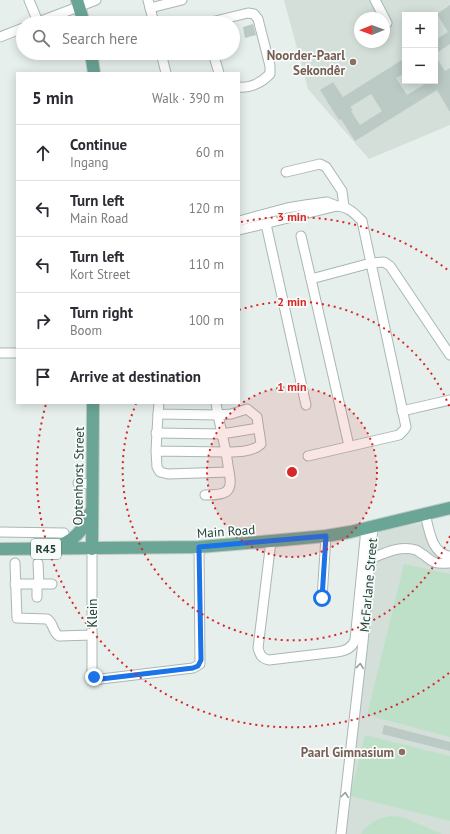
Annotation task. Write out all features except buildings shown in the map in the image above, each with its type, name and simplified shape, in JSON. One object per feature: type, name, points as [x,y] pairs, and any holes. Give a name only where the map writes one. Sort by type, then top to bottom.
[{"type":"main road","points":[[79,3],[82,16]]},
{"type":"main road","points":[[92,60],[94,72]]},
{"type":"main road","name":"Optenhorst Street","points":[[92,549],[91,508],[93,404]]},
{"type":"main road","points":[[48,550],[64,544],[76,536],[86,522],[91,508]]},
{"type":"main road","name":"Main Road","points":[[0,549],[48,550],[199,547],[326,536],[370,528],[450,508]]},
{"type":"street","points":[[30,0],[35,16]]},
{"type":"street","points":[[52,16],[79,3],[96,0]]},
{"type":"street","points":[[152,16],[149,4],[182,0]]},
{"type":"street","points":[[375,0],[381,12]]},
{"type":"street","points":[[236,16],[248,13],[254,14],[258,19],[270,66],[270,74],[249,87],[240,87]]},
{"type":"street","points":[[0,37],[16,31]]},
{"type":"street","points":[[163,60],[166,72]]},
{"type":"street","points":[[215,60],[219,72]]},
{"type":"street","points":[[286,172],[320,164],[326,167],[342,191],[340,206]]},
{"type":"street","points":[[240,221],[287,208],[327,202],[352,210],[362,221],[406,427],[399,435],[308,456]]},
{"type":"street","points":[[240,230],[340,206]]},
{"type":"street","points":[[266,224],[306,405]]},
{"type":"street","points":[[301,236],[349,446]]},
{"type":"street","points":[[311,279],[371,263],[384,262],[390,266],[450,355]]},
{"type":"street","points":[[0,353],[16,353]]},
{"type":"street","points":[[402,410],[450,400]]},
{"type":"street","points":[[159,404],[156,451],[157,467],[160,472],[168,474],[228,472]]},
{"type":"street","points":[[205,495],[222,494],[227,492],[230,480],[216,404]]},
{"type":"street","points":[[156,451],[243,451],[261,444],[257,417],[247,409],[231,414],[218,415],[158,414]]},
{"type":"street","points":[[156,433],[222,434],[258,428]]},
{"type":"street","points":[[78,483],[92,484]]},
{"type":"street","points":[[425,514],[430,534],[436,548],[450,559]]},
{"type":"street","points":[[271,541],[258,648],[262,657],[269,660],[344,651],[351,647],[354,643],[356,635],[370,528]]},
{"type":"street","name":"McFarlane Street","points":[[341,834],[363,642],[370,559],[370,528]]},
{"type":"street","points":[[0,532],[64,533]]},
{"type":"street","points":[[322,598],[326,536]]},
{"type":"street","name":"Klein","points":[[92,549],[92,671],[94,677],[101,679],[193,668],[198,666],[201,660],[199,547]]},
{"type":"street","points":[[370,559],[395,549],[407,548],[417,550],[436,564],[450,559]]},
{"type":"street","points":[[15,563],[17,618],[50,621],[56,634],[59,636],[92,635]]},
{"type":"street","points":[[37,596],[38,563]]},
{"type":"street","points":[[15,584],[52,584]]},
{"type":"shaded area","name":"Noorder-Paarl Sekondêr","points":[[284,0],[450,0],[450,125],[369,159],[308,89]]},
{"type":"shaded area","name":"Paarl Gimnasium","points":[[423,523],[438,560],[450,558],[450,834],[343,834],[364,670],[379,530]]},
{"type":"green space","points":[[404,564],[450,574],[450,737],[367,715]]},
{"type":"green space","points":[[365,735],[450,756],[450,821],[350,796]]},
{"type":"green space","points":[[392,816],[403,817],[442,834],[361,834],[374,821]]},
{"type":"place","name":"Noorder-Paarl Sekondêr","points":[[353,62]]},
{"type":"place","name":"Paarl Gimnasium","points":[[402,752]]},
{"type":"route","points":[[94,677],[101,679],[193,668],[200,664],[199,547],[326,536],[322,598]]}]
